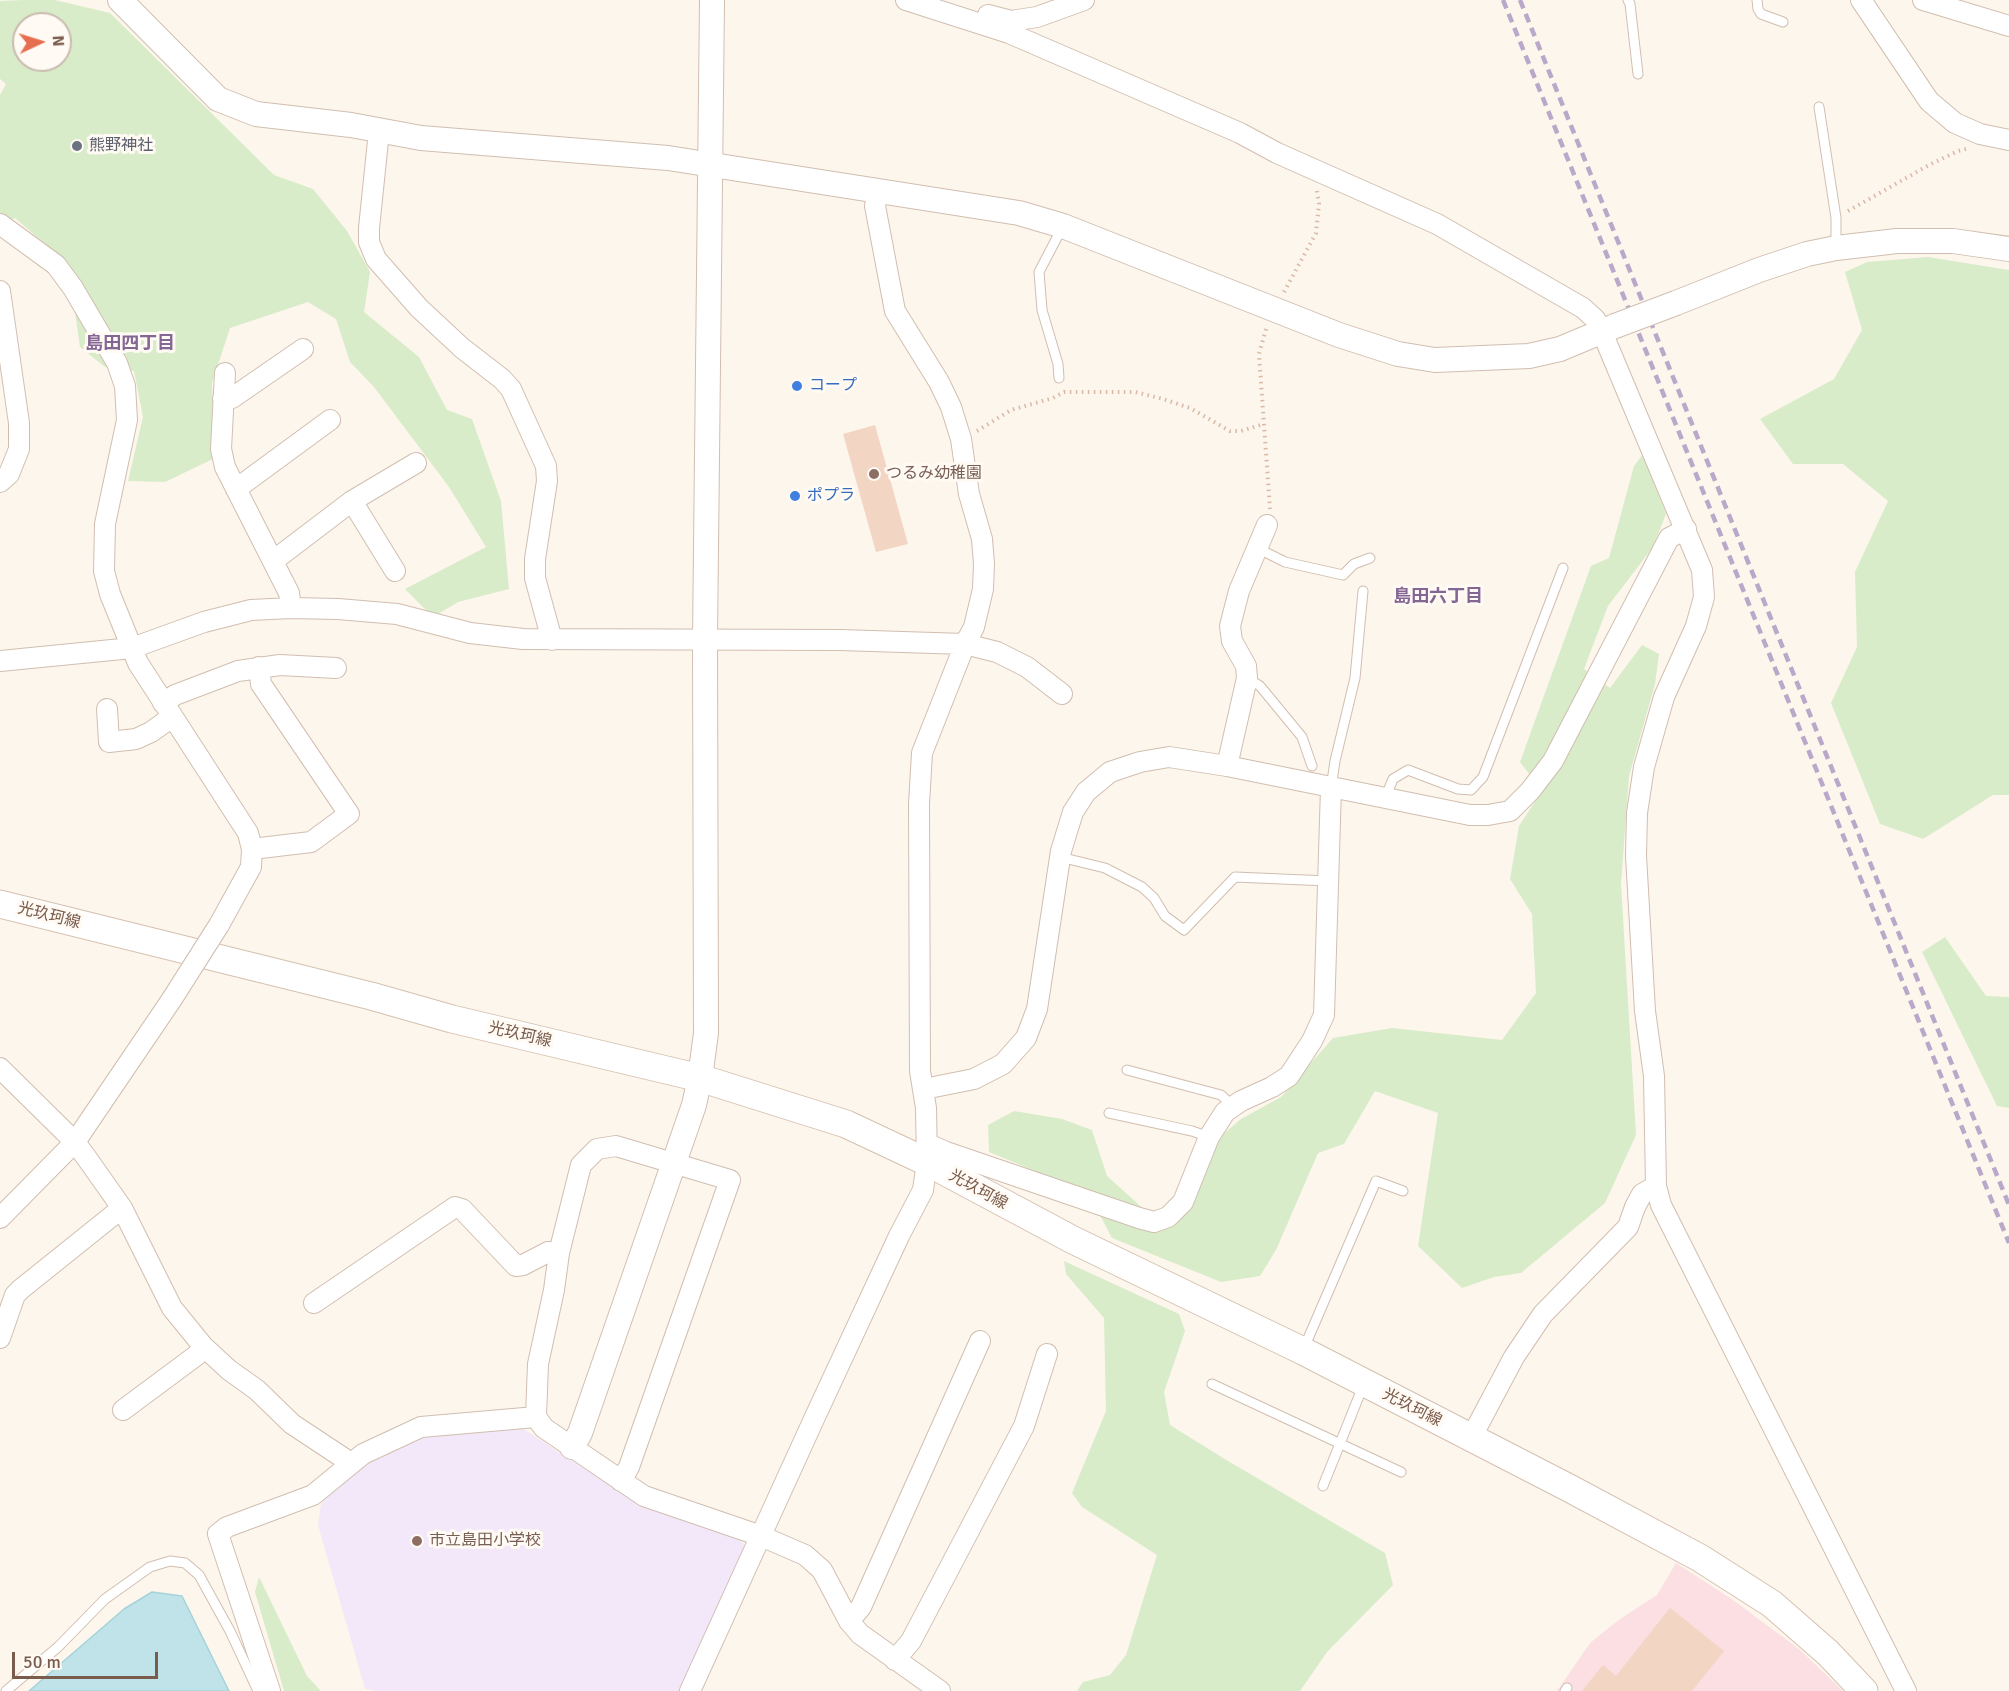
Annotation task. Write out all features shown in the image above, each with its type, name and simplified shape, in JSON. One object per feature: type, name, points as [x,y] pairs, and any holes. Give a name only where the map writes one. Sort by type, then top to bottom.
[{"type":"main road","name":"光玖珂線","points":[[0,904],[371,996],[452,1019],[700,1078],[846,1124],[928,1153],[1064,1235],[1303,1351],[1626,1517],[1709,1564],[1772,1604],[1827,1653],[1864,1691]]},
{"type":"street","points":[[120,0],[218,99],[256,114],[351,125],[421,138],[669,158],[1020,213],[1063,226],[1371,346],[1398,354],[1435,360],[1529,356],[1560,349],[1759,270],[1808,254],[1836,248],[1897,241],[1953,241],[2009,249]]},
{"type":"street","points":[[572,1447],[580,1432],[694,1105],[706,1033],[705,639],[712,0]]},
{"type":"street","points":[[906,0],[1009,33],[1240,133],[1313,170],[1418,216],[1583,308],[1594,320],[1609,329],[1702,570],[1704,597],[1696,626],[1664,697],[1644,767],[1637,813],[1636,856],[1646,1011],[1654,1076],[1656,1186],[1661,1205],[1906,1691]]},
{"type":"street","points":[[961,17],[983,14],[1011,21],[1037,17],[1084,0]]},
{"type":"street","points":[[1861,0],[1929,101],[1954,123],[1980,134],[2005,139]]},
{"type":"street","points":[[1923,0],[2009,26]]},
{"type":"street","points":[[379,131],[369,228],[369,242],[376,259],[419,308],[511,389],[546,466],[548,481],[535,559],[535,578],[552,640]]},
{"type":"street","points":[[690,1691],[899,1236],[923,1190],[928,1153],[924,1089],[920,1071],[919,804],[922,753],[965,644],[974,627],[983,589],[984,564],[982,539],[969,494],[961,439],[951,407],[939,382],[895,311],[875,206],[878,191]]},
{"type":"street","points":[[0,224],[56,265],[73,288],[117,363],[125,386],[127,420],[105,524],[104,571],[110,594],[138,663],[237,815],[248,833],[252,849],[251,867],[219,925],[75,1142],[0,1218]]},
{"type":"street","points":[[0,291],[19,423],[18,449],[9,474],[0,482]]},
{"type":"street","points":[[223,399],[232,398],[303,349]]},
{"type":"street","points":[[225,373],[221,449],[225,467],[289,592],[291,608]]},
{"type":"street","points":[[236,489],[330,420]]},
{"type":"street","points":[[273,561],[352,501],[416,463]]},
{"type":"street","points":[[352,501],[395,571]]},
{"type":"street","points":[[1227,766],[1247,678],[1246,666],[1232,641],[1230,626],[1239,591],[1267,525]]},
{"type":"street","points":[[924,1089],[974,1079],[1004,1064],[1026,1038],[1036,1009],[1060,857],[1073,812],[1086,792],[1110,772],[1140,762],[1169,757],[1227,766],[1470,814],[1488,815],[1510,811],[1530,792],[1553,761],[1670,538],[1686,529]]},
{"type":"street","points":[[0,661],[132,648],[213,619],[251,610],[338,609],[397,614],[470,633],[523,639],[840,640],[965,644],[997,652],[1027,667],[1062,694]]},
{"type":"street","points":[[107,709],[109,742],[136,739],[151,732],[168,710],[175,695],[238,671],[280,665],[336,668]]},
{"type":"street","points":[[252,849],[311,842],[349,814],[261,684],[259,667]]},
{"type":"street","points":[[928,1153],[946,1152],[1154,1222],[1168,1217],[1183,1202],[1209,1137],[1225,1112],[1289,1076],[1312,1041],[1324,1015],[1331,788]]},
{"type":"street","points":[[0,1068],[75,1142],[122,1208],[172,1308],[203,1346],[229,1370],[257,1390],[292,1424],[351,1463]]},
{"type":"street","points":[[621,1481],[629,1467],[730,1180],[616,1146],[597,1149],[581,1165],[559,1253],[554,1290],[538,1365],[536,1417],[544,1428],[621,1481],[644,1496],[761,1536],[805,1555],[822,1570],[849,1621],[860,1634],[932,1689]]},
{"type":"street","points":[[1472,1438],[1514,1357],[1543,1314],[1628,1227],[1642,1194],[1656,1186]]},
{"type":"street","points":[[314,1303],[455,1207],[462,1209],[516,1266],[523,1265],[548,1252],[559,1253]]},
{"type":"street","points":[[0,1338],[15,1295],[122,1208]]},
{"type":"street","points":[[849,1621],[861,1607],[980,1341]]},
{"type":"street","points":[[123,1410],[196,1355],[203,1346]]},
{"type":"street","points":[[895,1660],[911,1641],[1024,1426],[1047,1354]]},
{"type":"street","points":[[270,1691],[218,1534],[227,1527],[313,1495],[338,1477],[363,1454],[421,1427],[536,1417]]},
{"type":"lane","points":[[1628,0],[1638,74]]},
{"type":"lane","points":[[1757,0],[1761,14],[1783,22]]},
{"type":"lane","points":[[1819,107],[1836,218],[1836,248]]},
{"type":"lane","points":[[1059,378],[1058,364],[1042,310],[1039,272],[1063,226]]},
{"type":"lane","points":[[1257,548],[1285,561],[1343,575],[1354,564],[1370,558]]},
{"type":"lane","points":[[1384,798],[1393,779],[1408,770],[1458,789],[1471,790],[1483,777],[1563,568]]},
{"type":"lane","points":[[1331,788],[1335,761],[1355,678],[1363,591]]},
{"type":"lane","points":[[1247,678],[1260,686],[1302,738],[1312,766]]},
{"type":"lane","points":[[1060,857],[1105,868],[1142,887],[1154,898],[1165,916],[1184,930],[1235,877],[1328,881]]},
{"type":"lane","points":[[1127,1070],[1221,1095],[1233,1106]]},
{"type":"lane","points":[[1109,1113],[1192,1131],[1209,1137]]},
{"type":"lane","points":[[1303,1351],[1376,1181],[1403,1191]]},
{"type":"lane","points":[[1323,1486],[1364,1383]]},
{"type":"lane","points":[[1212,1384],[1401,1472]]},
{"type":"lane","points":[[3,1691],[58,1647],[105,1599],[150,1567],[170,1561],[184,1563],[199,1575],[258,1691]]},
{"type":"path","points":[[1836,218],[1958,151],[1994,144],[2005,139]]},
{"type":"path","points":[[1267,525],[1270,507],[1259,354],[1274,309],[1316,233],[1319,204],[1313,170]]},
{"type":"path","points":[[961,439],[1011,410],[1053,398],[1064,392],[1135,392],[1190,408],[1230,431],[1241,431],[1264,424]]},
{"type":"shaded area","points":[[519,1426],[628,1495],[734,1534],[744,1544],[744,1559],[681,1691],[376,1691],[365,1689],[318,1525],[321,1504],[356,1469],[423,1436]]},
{"type":"shaded area","points":[[1676,1563],[1733,1600],[1799,1649],[1843,1691],[1557,1691],[1590,1643],[1620,1619],[1657,1595]]},
{"type":"green space","points":[[55,0],[110,13],[274,175],[313,189],[347,231],[370,272],[364,312],[419,357],[447,410],[472,419],[501,501],[509,589],[458,602],[433,617],[405,589],[486,547],[449,487],[374,387],[350,362],[336,319],[308,302],[230,328],[212,383],[215,458],[165,482],[128,481],[143,417],[134,371],[105,367],[80,347],[68,264],[15,218],[0,225],[0,95],[6,84],[0,79],[0,1]]},
{"type":"green space","points":[[1928,257],[2009,270],[2009,795],[1993,795],[1923,839],[1880,824],[1831,703],[1857,647],[1855,572],[1888,501],[1843,464],[1793,464],[1760,419],[1834,379],[1862,330],[1845,272],[1867,262]]},
{"type":"green space","points":[[1643,454],[1666,514],[1653,547],[1608,606],[1584,669],[1610,688],[1642,645],[1659,654],[1655,684],[1629,776],[1621,884],[1636,1135],[1605,1203],[1521,1273],[1494,1277],[1462,1288],[1418,1246],[1438,1113],[1375,1091],[1344,1144],[1318,1153],[1276,1250],[1260,1276],[1221,1282],[1112,1238],[1088,1193],[989,1152],[988,1125],[1014,1111],[1062,1119],[1092,1130],[1107,1176],[1146,1211],[1175,1221],[1194,1199],[1220,1137],[1241,1119],[1281,1097],[1333,1038],[1392,1028],[1502,1040],[1536,993],[1532,914],[1510,879],[1519,826],[1542,791],[1520,762],[1591,566],[1609,558],[1634,466]]},
{"type":"green space","points":[[1945,937],[1986,996],[2009,997],[2009,1108],[1997,1106],[1922,952]]},
{"type":"green space","points":[[1064,1261],[1179,1314],[1185,1331],[1164,1392],[1170,1425],[1385,1553],[1393,1585],[1327,1652],[1300,1691],[1077,1691],[1083,1682],[1110,1675],[1126,1655],[1157,1555],[1082,1507],[1072,1493],[1106,1411],[1104,1318],[1066,1274]]},
{"type":"green space","points":[[259,1577],[307,1676],[321,1691],[284,1691],[255,1592]]},
{"type":"water","points":[[152,1592],[182,1596],[229,1691],[29,1691],[124,1609]]},
{"type":"building","points":[[875,425],[908,544],[876,552],[843,434]]},
{"type":"building","points":[[1670,1608],[1724,1651],[1692,1691],[1582,1691],[1603,1665],[1616,1676]]},
{"type":"railway","points":[[1503,0],[2009,1243]]},
{"type":"railway","points":[[1520,0],[2009,1205]]},
{"type":"place","name":"熊野神社","points":[[77,146]]},
{"type":"place","name":"コープ","points":[[797,386]]},
{"type":"place","name":"つるみ幼稚園","points":[[874,474]]},
{"type":"place","name":"ポプラ","points":[[795,496]]},
{"type":"place","name":"市立島田小学校","points":[[417,1541]]},
{"type":"district","name":"島田四丁目","points":[[130,344]]},
{"type":"district","name":"島田六丁目","points":[[1438,597]]}]
